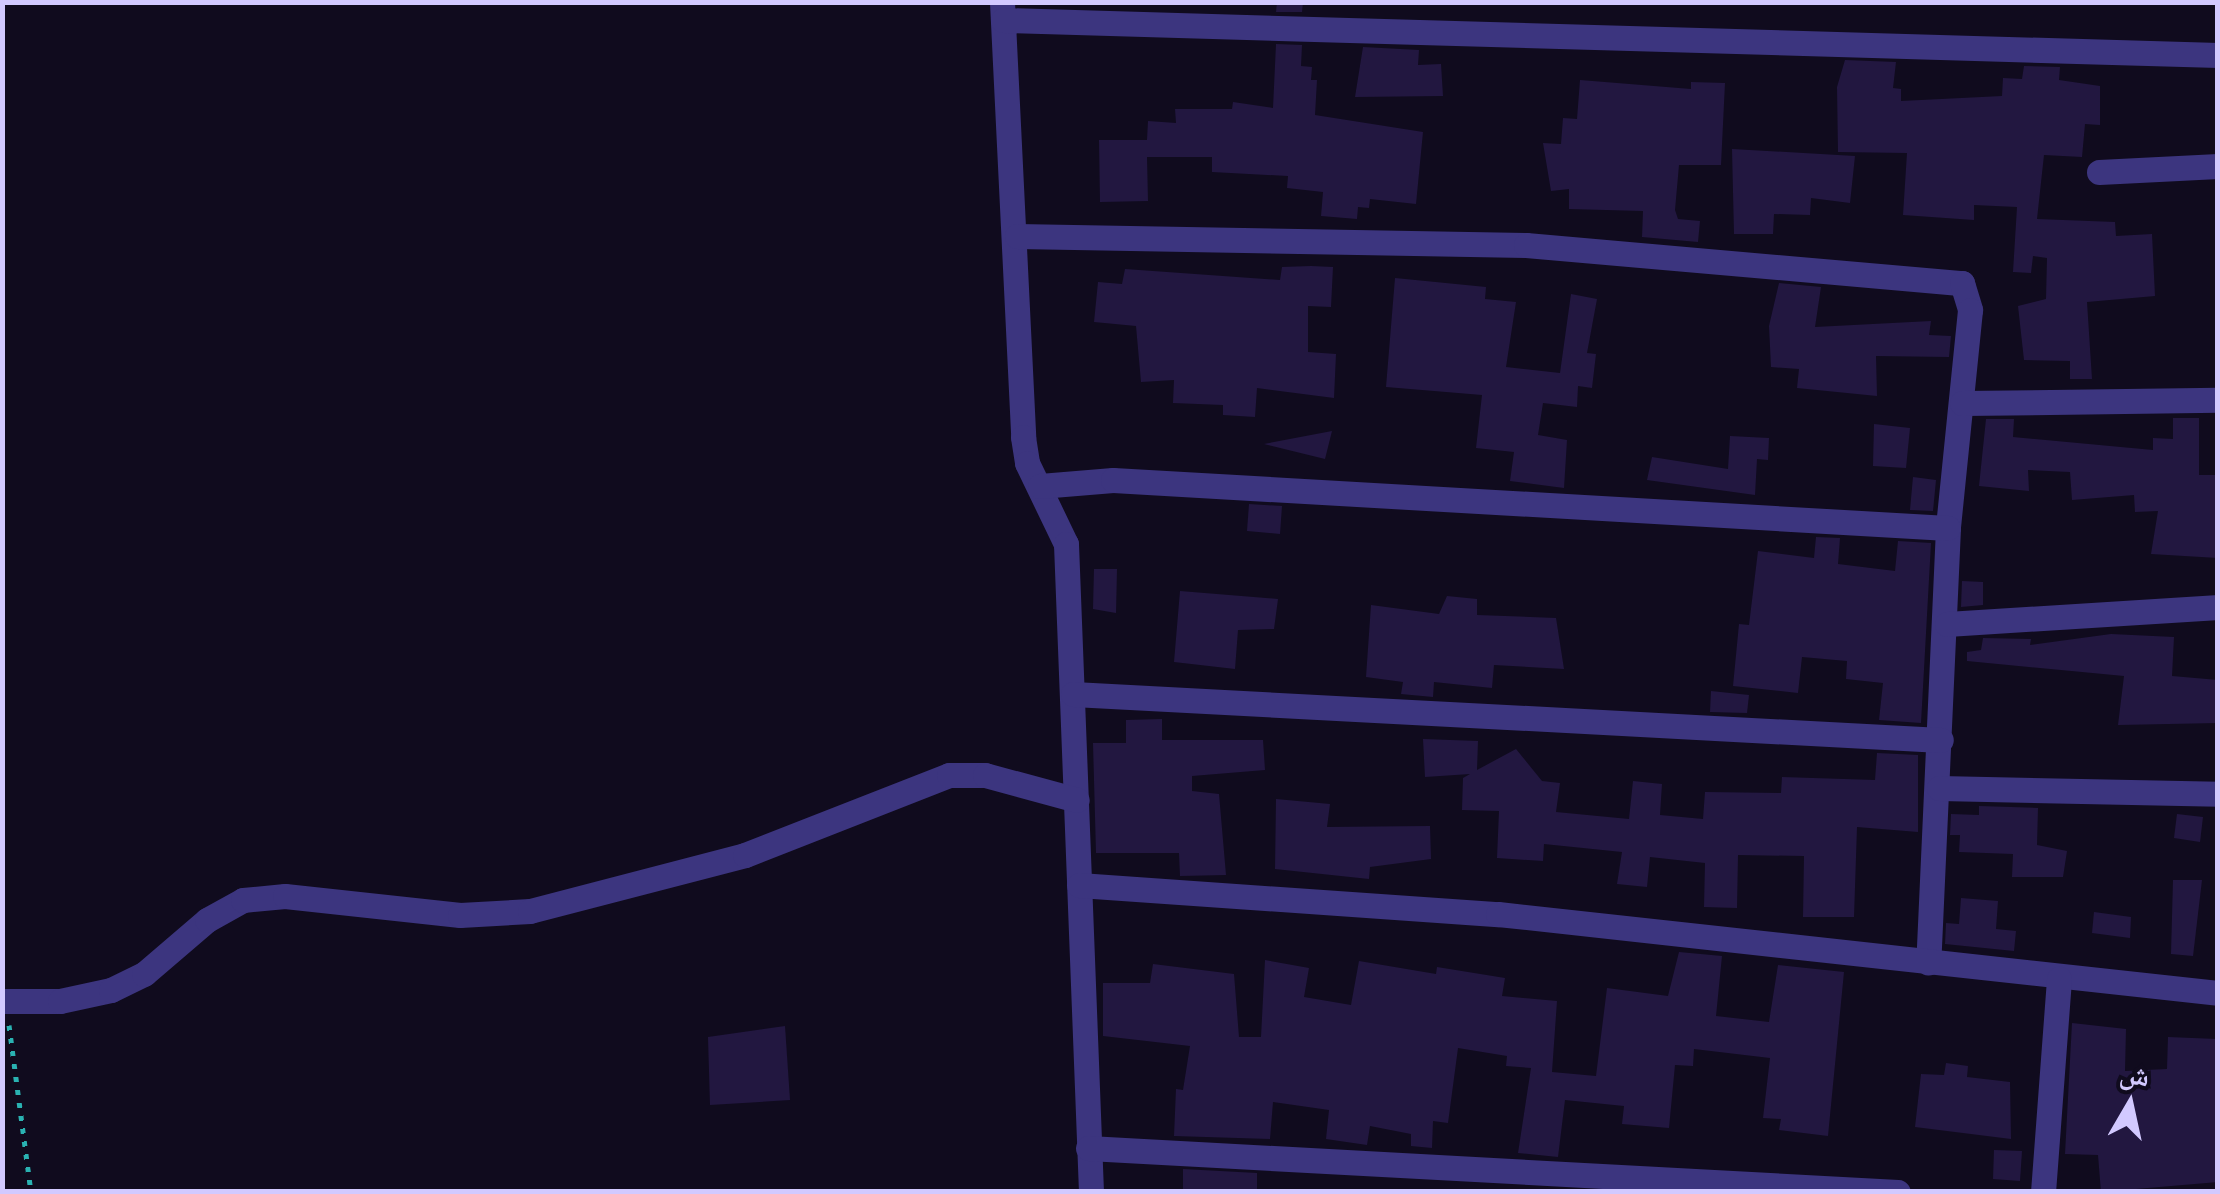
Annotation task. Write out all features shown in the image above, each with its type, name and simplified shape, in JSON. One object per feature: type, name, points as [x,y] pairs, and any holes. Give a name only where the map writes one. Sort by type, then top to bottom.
[{"type":"street","points":[[1090,1192],[1066,544],[1023,437],[1017,236],[1003,11],[2218,55]]},
{"type":"street","points":[[2098,172],[2218,166]]},
{"type":"street","points":[[1017,236],[1401,239],[1952,279],[1966,290],[1970,310],[1948,528],[1947,624],[1928,963]]},
{"type":"street","points":[[1962,403],[2218,400]]},
{"type":"street","points":[[1040,486],[1113,480],[1948,528]]},
{"type":"street","points":[[1947,624],[2218,607]]},
{"type":"street","points":[[1073,694],[1941,740]]},
{"type":"street","points":[[4,1001],[111,990],[144,974],[206,920],[243,900],[285,896],[460,915],[530,910],[745,855],[950,776],[985,775],[1077,800]]},
{"type":"street","points":[[1939,788],[2218,794]]},
{"type":"street","points":[[1079,885],[1498,914],[2060,979],[2218,993]]},
{"type":"street","points":[[2043,1192],[2060,979]]},
{"type":"street","points":[[1088,1148],[1898,1192]]},
{"type":"path","points":[[4,1001],[31,1192]]},
{"type":"building","points":[[1277,2],[1303,2],[1302,12],[1276,12]]},
{"type":"building","points":[[1276,44],[1302,45],[1301,66],[1312,67],[1311,80],[1317,80],[1315,115],[1423,132],[1416,204],[1370,199],[1369,208],[1358,207],[1357,219],[1321,216],[1323,192],[1287,188],[1288,176],[1212,172],[1212,157],[1147,157],[1148,201],[1100,202],[1099,140],[1147,140],[1148,121],[1176,123],[1175,109],[1232,109],[1233,102],[1273,108]]},
{"type":"building","points":[[1363,47],[1419,50],[1418,65],[1441,64],[1443,96],[1355,97]]},
{"type":"building","points":[[1845,60],[1896,62],[1893,88],[1901,89],[1901,101],[2002,96],[2003,78],[2022,79],[2024,66],[2060,67],[2059,80],[2100,86],[2100,125],[2085,124],[2082,157],[2044,155],[2037,219],[2115,222],[2116,236],[2152,234],[2155,296],[2087,302],[2092,379],[2070,379],[2070,361],[2024,360],[2018,306],[2046,299],[2047,258],[2033,256],[2031,273],[2013,272],[2017,207],[1974,205],[1974,220],[1903,215],[1907,153],[1838,152],[1837,87]]},
{"type":"building","points":[[1580,80],[1691,89],[1691,82],[1725,83],[1721,165],[1679,165],[1675,210],[1678,219],[1700,221],[1698,242],[1642,237],[1643,211],[1569,209],[1569,189],[1551,191],[1543,143],[1561,144],[1563,118],[1577,119]]},
{"type":"building","points":[[1732,149],[1855,156],[1850,203],[1811,198],[1810,215],[1774,214],[1773,234],[1734,234]]},
{"type":"building","points":[[1282,267],[1333,267],[1331,307],[1308,306],[1308,352],[1336,354],[1334,398],[1257,388],[1255,417],[1223,415],[1223,405],[1173,403],[1174,380],[1141,382],[1136,326],[1094,322],[1098,282],[1122,284],[1125,269],[1280,280]]},
{"type":"building","points":[[1395,278],[1486,287],[1485,299],[1516,302],[1506,367],[1560,373],[1571,294],[1597,299],[1587,353],[1596,354],[1592,388],[1578,386],[1577,407],[1543,403],[1538,435],[1567,440],[1564,488],[1510,481],[1514,452],[1476,448],[1482,395],[1386,387]]},
{"type":"building","points":[[1779,283],[1821,287],[1815,327],[1931,321],[1929,335],[1951,336],[1949,357],[1876,356],[1877,396],[1797,388],[1799,369],[1771,367],[1769,326]]},
{"type":"building","points":[[2173,418],[2199,418],[2199,475],[2218,475],[2218,558],[2151,554],[2158,511],[2135,512],[2134,495],[2072,500],[2070,472],[2028,470],[2029,491],[1979,486],[1986,419],[2014,419],[2013,437],[2153,450],[2153,438],[2173,439]]},
{"type":"building","points":[[1874,424],[1910,428],[1906,468],[1873,466]]},
{"type":"building","points":[[1332,431],[1325,459],[1264,444]]},
{"type":"building","points":[[1730,436],[1769,438],[1768,460],[1757,459],[1755,495],[1647,480],[1652,457],[1728,469]]},
{"type":"building","points":[[1913,477],[1936,480],[1933,511],[1910,510]]},
{"type":"building","points":[[1249,504],[1282,506],[1280,534],[1247,531]]},
{"type":"building","points":[[1816,537],[1840,538],[1838,564],[1895,571],[1898,541],[1931,543],[1921,723],[1879,720],[1883,683],[1846,679],[1847,661],[1802,657],[1798,693],[1733,686],[1739,624],[1749,625],[1758,551],[1814,558]]},
{"type":"building","points":[[1094,569],[1117,569],[1116,613],[1093,609]]},
{"type":"building","points":[[1962,581],[1983,582],[1983,605],[1961,607]]},
{"type":"building","points":[[1180,591],[1278,599],[1274,629],[1238,630],[1235,669],[1174,662]]},
{"type":"building","points":[[1447,596],[1477,599],[1477,615],[1556,618],[1564,669],[1494,665],[1492,688],[1434,682],[1433,697],[1401,694],[1403,682],[1366,677],[1371,605],[1439,614]]},
{"type":"building","points":[[2111,634],[2174,637],[2172,676],[2218,680],[2218,723],[2118,725],[2124,676],[1967,661],[1967,652],[1981,650],[1983,638],[2031,639],[2030,645]]},
{"type":"building","points":[[1711,691],[1749,695],[1747,713],[1710,712]]},
{"type":"building","points":[[1162,719],[1162,740],[1263,740],[1265,770],[1192,776],[1192,791],[1219,794],[1226,875],[1180,876],[1179,853],[1096,853],[1093,743],[1126,743],[1126,720]]},
{"type":"building","points":[[1423,739],[1478,741],[1477,770],[1516,749],[1542,781],[1560,783],[1556,812],[1629,819],[1633,781],[1662,784],[1660,815],[1703,819],[1705,792],[1781,793],[1782,777],[1875,780],[1877,753],[1918,755],[1918,832],[1857,827],[1854,917],[1803,917],[1804,856],[1738,855],[1737,908],[1704,907],[1705,863],[1650,857],[1647,887],[1617,884],[1622,852],[1544,844],[1543,861],[1497,858],[1499,811],[1462,810],[1463,778],[1470,774],[1425,777]]},
{"type":"building","points":[[1276,799],[1330,804],[1327,827],[1430,826],[1431,859],[1370,867],[1369,879],[1275,869]]},
{"type":"building","points":[[1979,806],[2038,808],[2037,845],[2067,851],[2063,877],[2012,877],[2013,854],[1959,852],[1960,835],[1950,835],[1951,814],[1979,815]]},
{"type":"building","points":[[2177,814],[2203,817],[2200,842],[2174,838]]},
{"type":"building","points":[[2173,880],[2202,880],[2193,956],[2171,954]]},
{"type":"building","points":[[1961,898],[1998,901],[1996,929],[2016,931],[2014,951],[1945,944],[1946,923],[1959,924]]},
{"type":"building","points":[[2094,912],[2131,917],[2130,938],[2092,933]]},
{"type":"building","points":[[1679,952],[1722,956],[1716,1016],[1769,1022],[1778,965],[1844,972],[1828,1136],[1779,1130],[1781,1119],[1763,1118],[1770,1058],[1694,1049],[1693,1066],[1675,1065],[1669,1128],[1622,1124],[1624,1106],[1565,1100],[1558,1157],[1518,1153],[1531,1068],[1506,1066],[1507,1056],[1458,1048],[1448,1123],[1433,1121],[1432,1148],[1411,1146],[1411,1134],[1370,1126],[1367,1145],[1326,1139],[1329,1110],[1273,1102],[1270,1139],[1174,1136],[1176,1089],[1183,1090],[1190,1046],[1103,1036],[1103,983],[1150,983],[1153,964],[1234,974],[1239,1037],[1261,1037],[1265,960],[1309,968],[1304,997],[1351,1005],[1359,961],[1436,974],[1437,967],[1505,978],[1502,996],[1557,1001],[1552,1072],[1596,1076],[1607,988],[1668,996]]},
{"type":"building","points":[[2072,1023],[2126,1029],[2125,1071],[2167,1069],[2168,1037],[2217,1039],[2218,1182],[2101,1192],[2098,1155],[2065,1154]]},
{"type":"building","points":[[785,1026],[790,1100],[710,1105],[708,1037]]},
{"type":"building","points":[[1946,1063],[1968,1066],[1967,1077],[2010,1082],[2011,1139],[1915,1127],[1921,1074],[1944,1075]]},
{"type":"building","points":[[1994,1150],[2022,1151],[2020,1181],[1993,1179]]},
{"type":"building","points":[[1183,1169],[1257,1173],[1257,1192],[1183,1191]]}]
